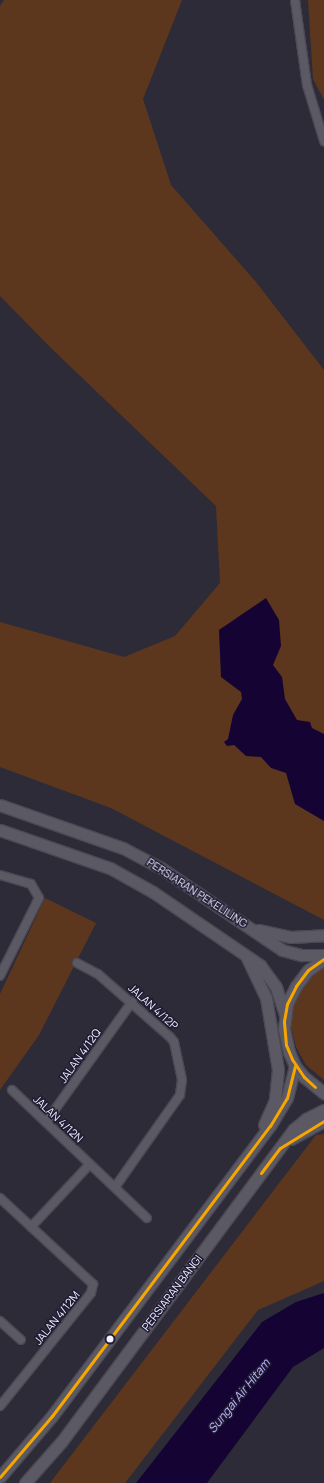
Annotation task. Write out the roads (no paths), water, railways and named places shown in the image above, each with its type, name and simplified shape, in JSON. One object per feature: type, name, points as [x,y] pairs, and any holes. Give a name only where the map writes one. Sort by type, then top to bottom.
[{"type":"main road","name":"PERSIARAN PEKELILING","points":[[0,805],[123,848],[161,868],[288,952],[301,955],[324,955]]},
{"type":"main road","name":"PERSIARAN PEKELILING","points":[[0,830],[110,868],[153,892],[242,952],[266,971],[276,987],[285,1014]]},
{"type":"main road","points":[[248,926],[291,937],[324,936]]},
{"type":"main road","points":[[242,952],[256,973],[266,998],[278,1070],[275,1100],[249,1154]]},
{"type":"main road","points":[[324,959],[308,970],[296,986],[285,1014],[286,1044],[296,1066],[304,1077],[324,1093]]},
{"type":"main road","name":"PERSIARAN BANGI","points":[[0,1477],[52,1416],[249,1154],[287,1098],[296,1066]]},
{"type":"main road","name":"PERSIARAN BANGI","points":[[25,1483],[62,1441],[280,1148],[300,1124],[324,1110]]},
{"type":"main road","points":[[280,1148],[324,1121]]},
{"type":"street","points":[[295,0],[307,85],[324,141]]},
{"type":"street","points":[[0,875],[31,884],[39,898],[0,976]]},
{"type":"street","name":"JALAN 4/12P","points":[[77,964],[98,974],[132,1002],[174,1042],[182,1087],[180,1095],[115,1187]]},
{"type":"street","name":"JALAN 4/12Q","points":[[46,1122],[132,1002]]},
{"type":"street","name":"JALAN 4/12N","points":[[12,1090],[147,1218]]},
{"type":"street","points":[[32,1227],[90,1164]]},
{"type":"street","name":"JALAN 4/12M","points":[[0,1198],[93,1284],[92,1294],[0,1406]]},
{"type":"street","points":[[0,1321],[21,1340]]},
{"type":"water","points":[[266,598],[279,620],[281,646],[273,665],[282,677],[285,699],[297,720],[310,722],[312,728],[324,734],[324,821],[295,804],[286,773],[271,768],[261,757],[246,756],[234,745],[227,746],[224,742],[228,739],[233,715],[242,699],[241,692],[221,677],[219,630]]},
{"type":"water","name":"Sungai Air Hitam","points":[[324,1293],[324,1348],[293,1367],[207,1483],[136,1483],[262,1322],[296,1302]]}]
